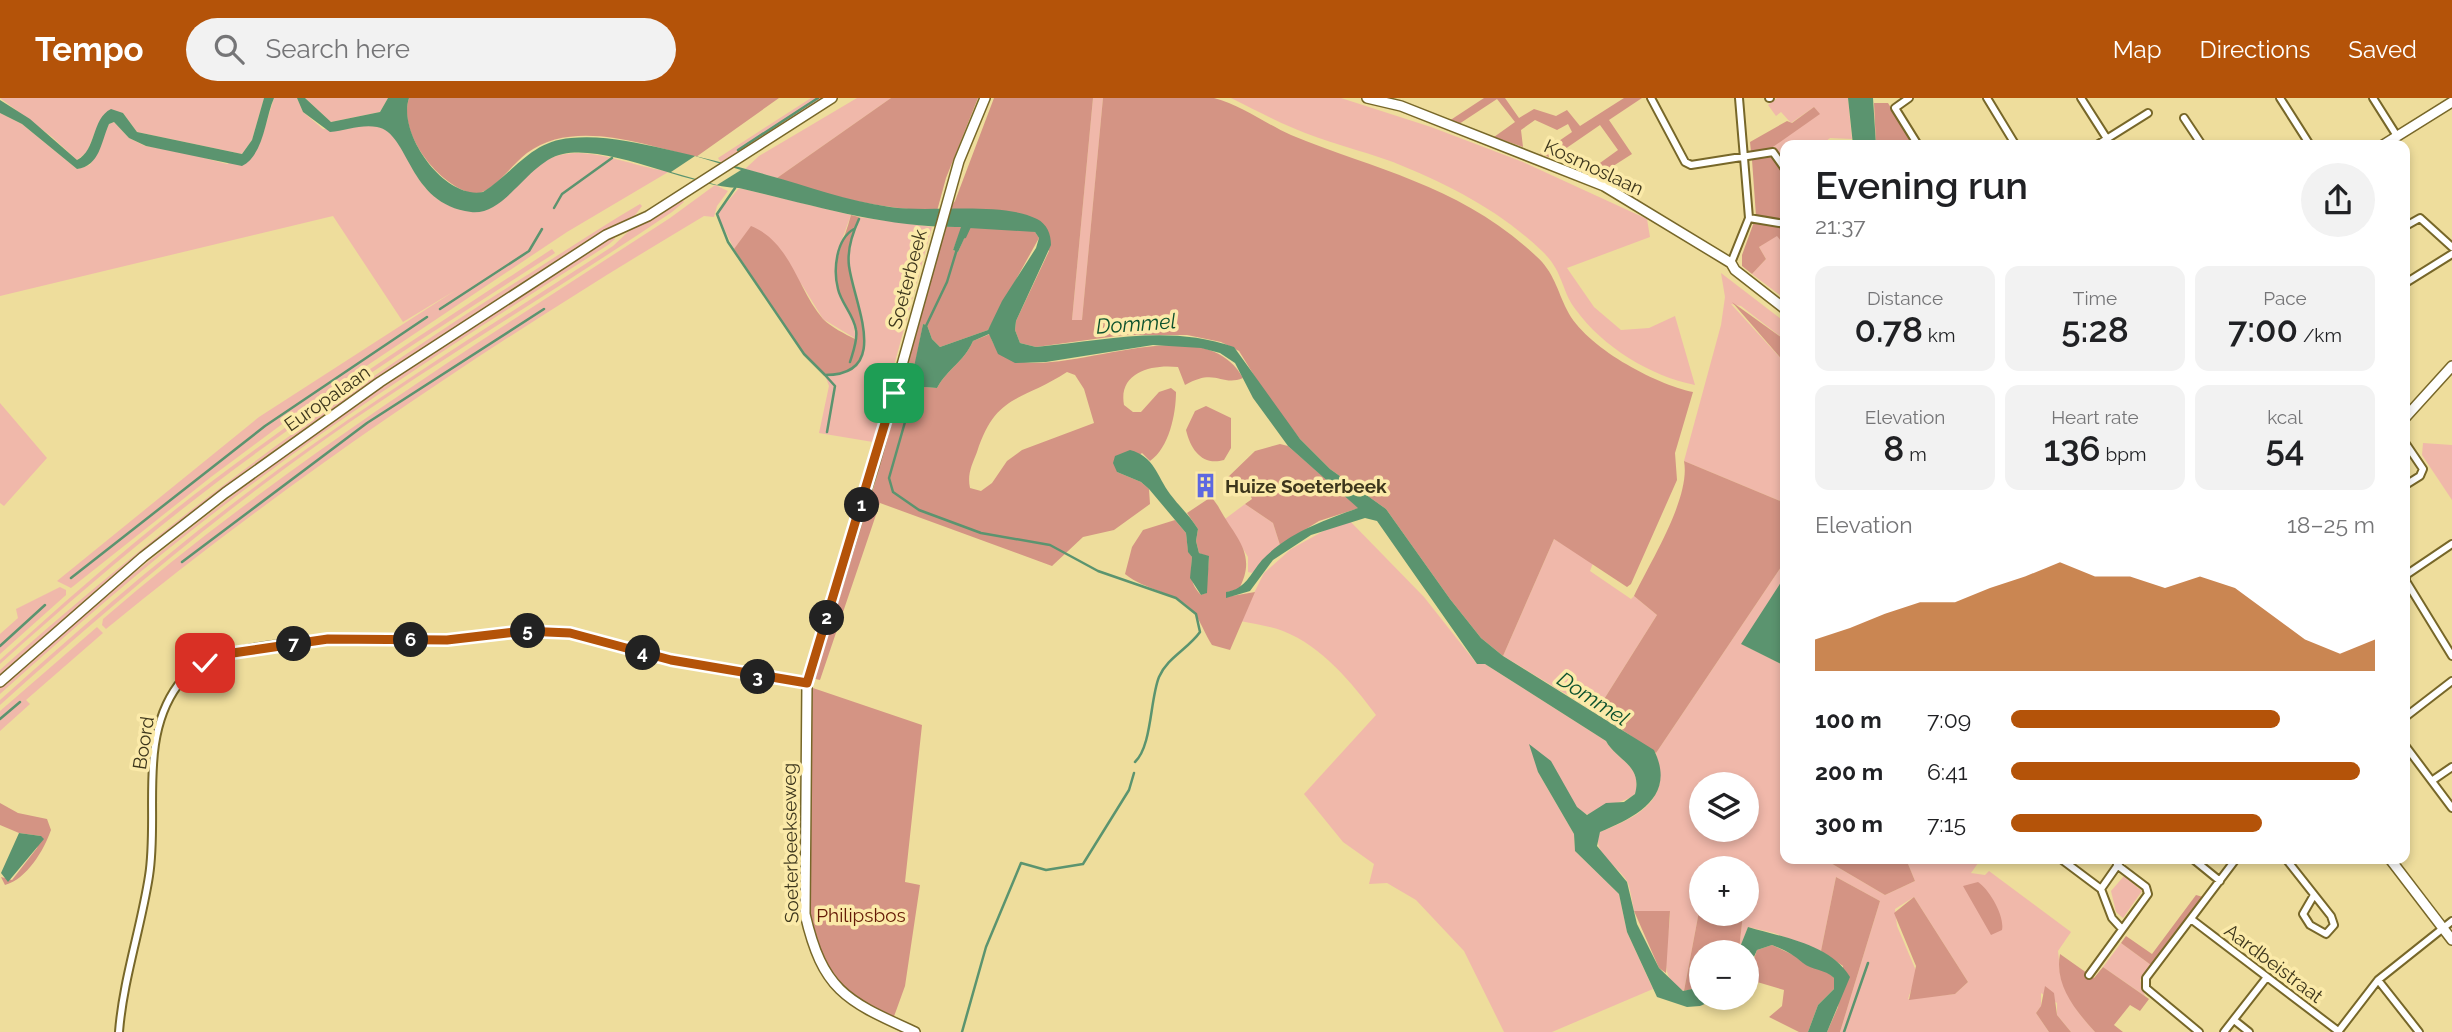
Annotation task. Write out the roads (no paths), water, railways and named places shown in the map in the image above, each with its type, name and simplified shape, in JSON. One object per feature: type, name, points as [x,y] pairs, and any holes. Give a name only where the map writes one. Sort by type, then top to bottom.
[{"type":"street","name":"Europalaan","points":[[0,682],[143,557],[316,426],[606,235],[648,216],[832,98]]},
{"type":"street","name":"Soeterbeek","points":[[807,683],[874,465],[945,205],[959,161],[985,98]]},
{"type":"street","name":"Kosmoslaan","points":[[1367,98],[1402,102],[1604,186],[1731,263],[1735,270],[1780,305]]},
{"type":"street","points":[[1651,98],[1685,162],[1691,164],[1773,152],[1780,162]]},
{"type":"street","points":[[1731,263],[1749,218],[1739,98]]},
{"type":"street","points":[[1909,98],[1895,108],[1915,140]]},
{"type":"street","points":[[1987,98],[2013,140]]},
{"type":"street","points":[[2081,98],[2108,140]]},
{"type":"street","points":[[2280,98],[2307,140]]},
{"type":"street","points":[[2373,98],[2397,136]]},
{"type":"street","points":[[2391,140],[2452,104]]},
{"type":"street","points":[[2112,140],[2148,113]]},
{"type":"street","points":[[2184,117],[2199,140]]},
{"type":"street","points":[[1749,218],[1780,223]]},
{"type":"street","points":[[2410,224],[2420,218],[2452,247]]},
{"type":"street","points":[[2410,280],[2452,254]]},
{"type":"street","points":[[2410,412],[2452,366]]},
{"type":"street","points":[[2410,450],[2423,469],[2420,476],[2410,482]]},
{"type":"street","points":[[2410,572],[2452,544]]},
{"type":"street","points":[[2410,588],[2452,656]]},
{"type":"street","name":"Boord","points":[[119,1032],[150,873],[153,770],[159,723],[176,687],[184,677],[205,663],[226,654],[328,639],[447,640],[524,631],[570,633],[683,662],[807,683]]},
{"type":"street","points":[[2410,713],[2452,681]]},
{"type":"street","name":"Soeterbeekseweg","points":[[807,683],[805,914],[813,950],[830,982],[838,990],[869,1012],[915,1032]]},
{"type":"street","points":[[2410,751],[2452,808]]},
{"type":"street","points":[[2433,780],[2452,767]]},
{"type":"street","points":[[2068,864],[2101,889],[2112,918],[2122,929]]},
{"type":"street","points":[[2101,889],[2119,864]]},
{"type":"street","points":[[2089,975],[2148,894],[2146,887],[2122,864]]},
{"type":"street","points":[[2199,864],[2220,881]]},
{"type":"street","points":[[2199,1032],[2146,988],[2146,978],[2232,864]]},
{"type":"street","points":[[2290,864],[2314,895],[2334,925],[2326,934],[2310,925],[2303,914],[2314,895]]},
{"type":"street","points":[[2394,864],[2452,940]]},
{"type":"street","name":"Aardbeistraat","points":[[2191,919],[2338,1032]]},
{"type":"street","points":[[2338,1032],[2378,980],[2452,922]]},
{"type":"street","points":[[2224,1032],[2267,977]]},
{"type":"street","points":[[2378,980],[2419,1032]]},
{"type":"street","points":[[2234,1020],[2249,1032]]},
{"type":"waterway","points":[[738,150],[818,98]]},
{"type":"waterway","points":[[554,208],[562,194],[612,158]]},
{"type":"waterway","points":[[735,188],[717,214],[728,242],[804,354],[825,375],[845,372],[858,363],[863,351],[864,335],[849,266],[851,242],[859,219]]},
{"type":"waterway","points":[[965,237],[971,224]]},
{"type":"waterway","points":[[440,309],[529,251],[542,229]]},
{"type":"waterway","points":[[850,362],[856,342],[856,330],[840,294],[836,264],[843,240],[854,229]]},
{"type":"waterway","points":[[926,326],[947,282],[957,249]]},
{"type":"waterway","points":[[182,562],[367,423],[544,309]]},
{"type":"waterway","points":[[71,578],[265,426],[427,317]]},
{"type":"waterway","points":[[825,375],[835,386],[827,432]]},
{"type":"waterway","points":[[915,387],[889,478],[893,492],[919,510],[981,533],[1050,545],[1098,571],[1176,598],[1196,614],[1200,632],[1167,664],[1159,677],[1145,745],[1135,762]]},
{"type":"waterway","points":[[0,646],[45,605]]},
{"type":"waterway","points":[[0,719],[20,702]]},
{"type":"waterway","points":[[962,1032],[986,947],[1021,863],[1046,870],[1083,864],[1129,790],[1134,773]]},
{"type":"waterway","points":[[1844,1032],[1868,963]]},
{"type":"place","name":"Huize Soeterbeek","points":[[1205,486]]},
{"type":"water label","name":"Dommel","points":[[1136,324]]},
{"type":"water label","name":"Dommel","points":[[1593,699]]},
{"type":"park label","name":"Philipsbos","points":[[861,915]]}]
